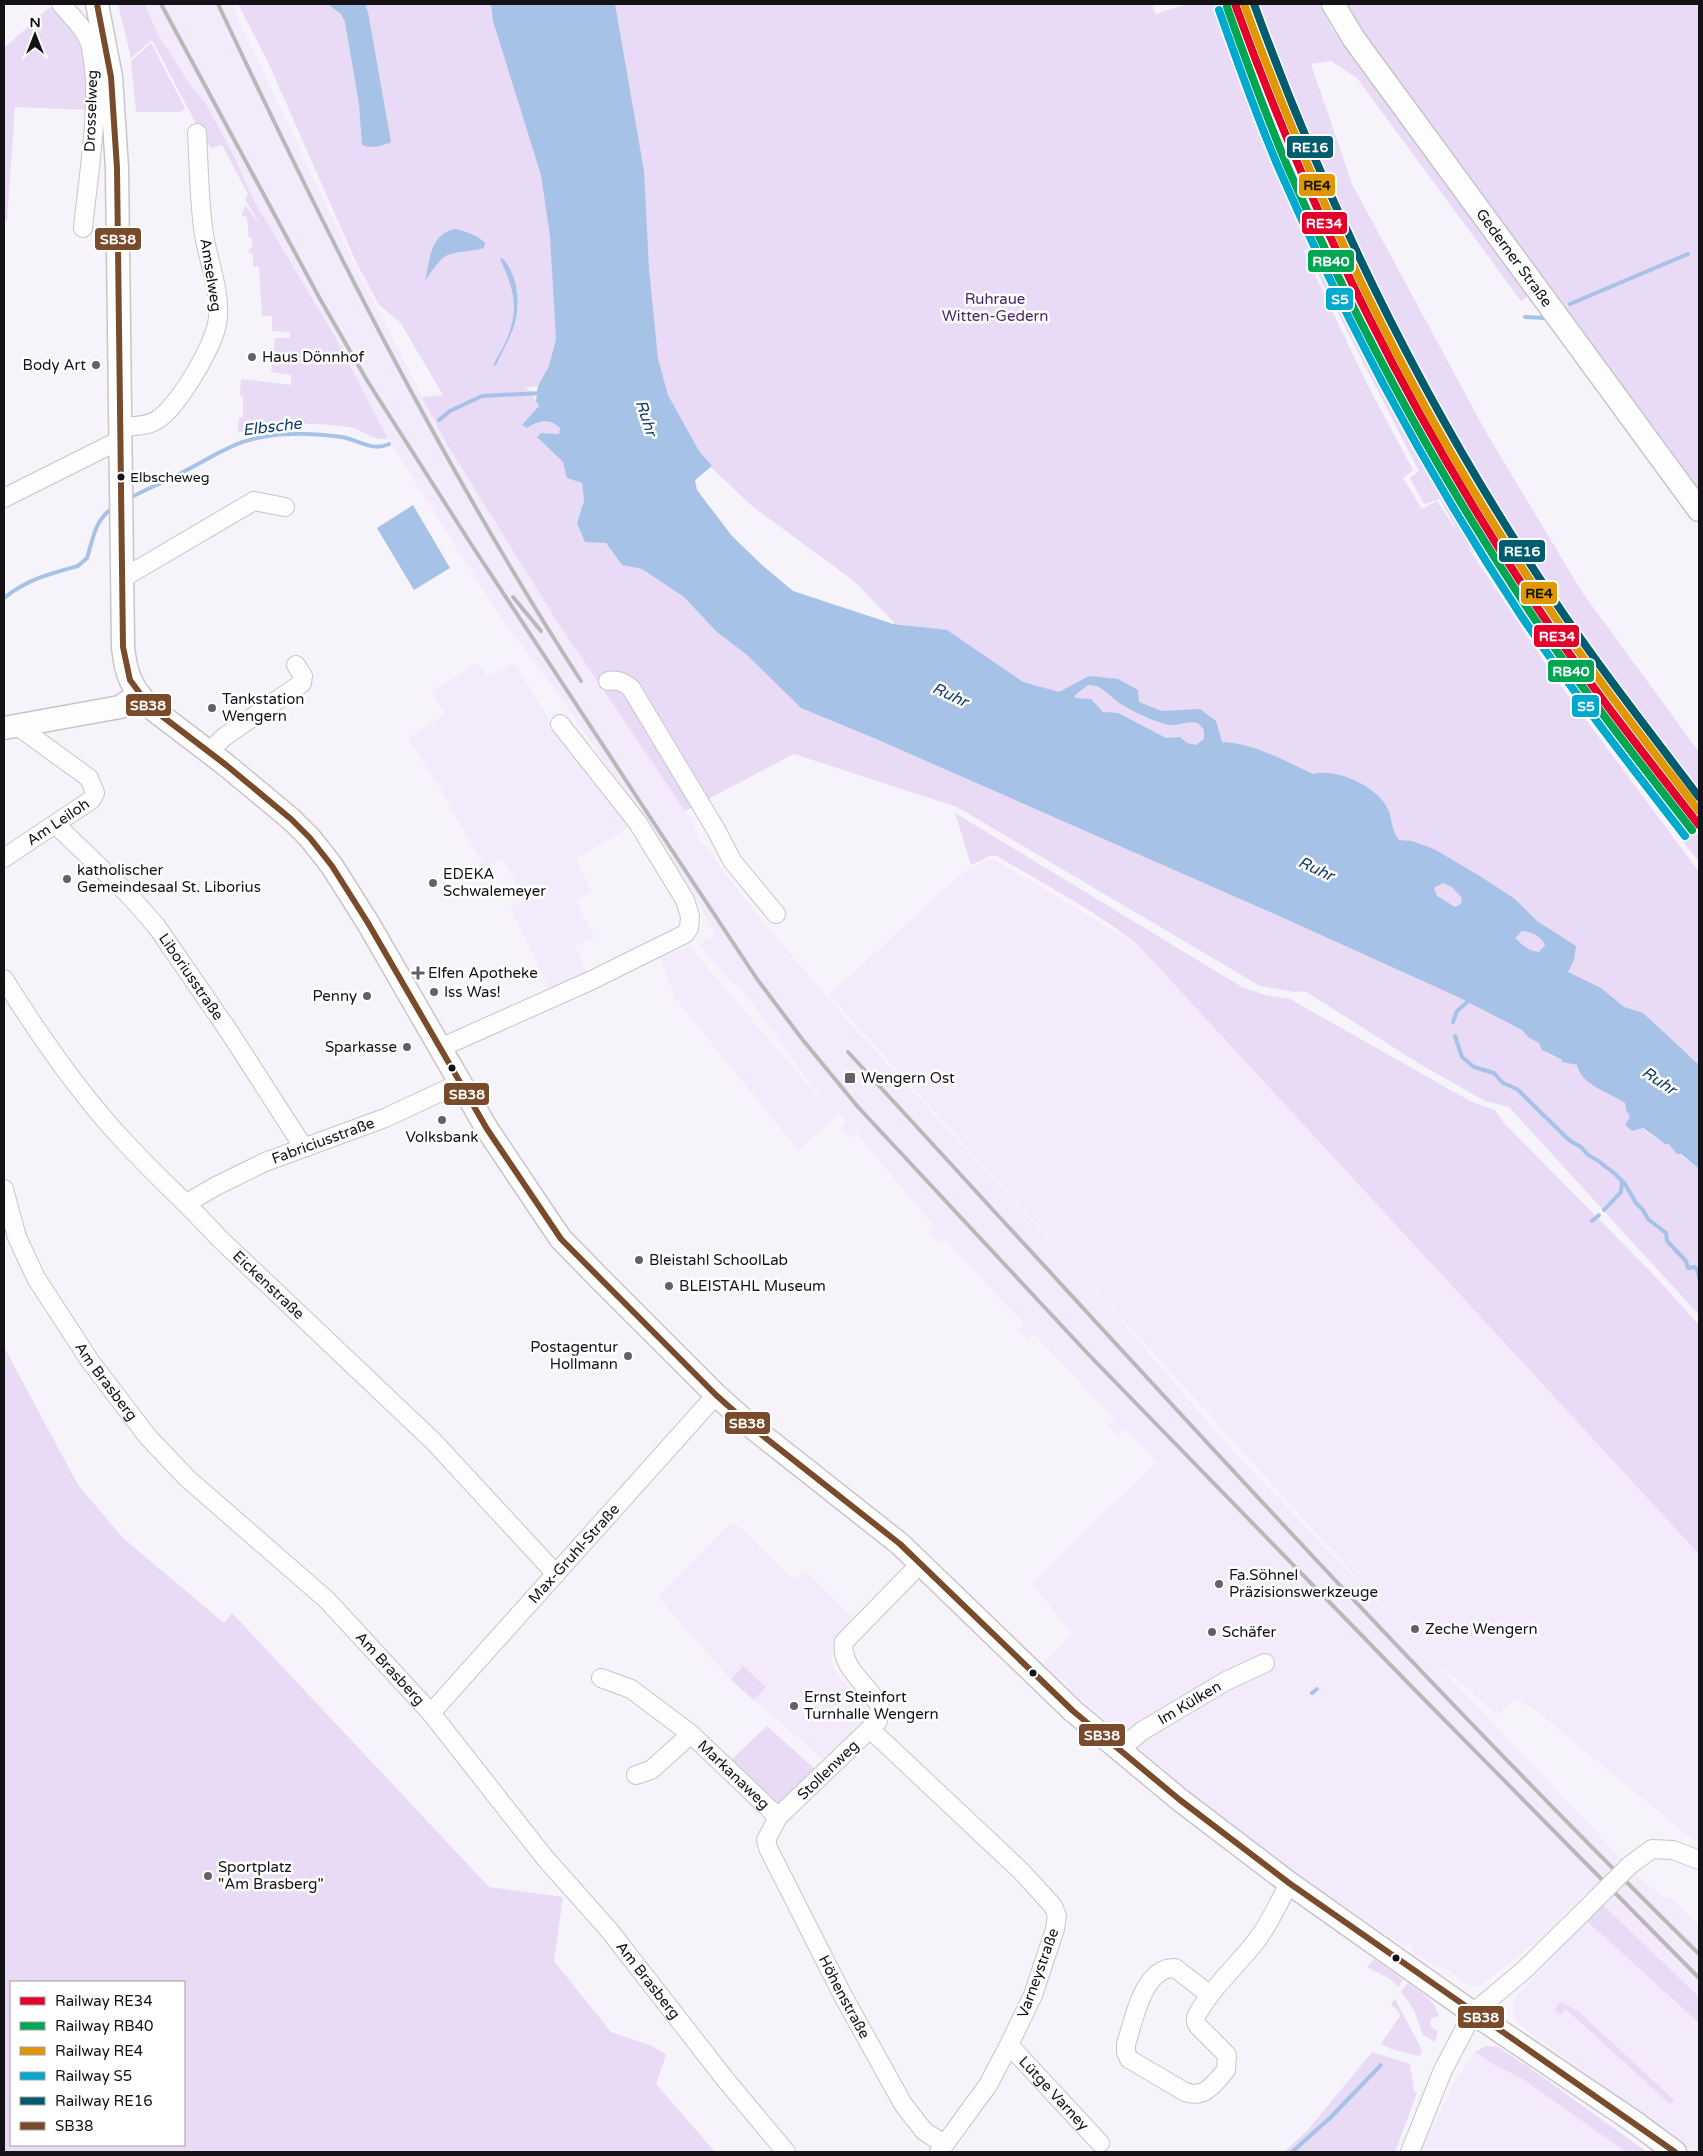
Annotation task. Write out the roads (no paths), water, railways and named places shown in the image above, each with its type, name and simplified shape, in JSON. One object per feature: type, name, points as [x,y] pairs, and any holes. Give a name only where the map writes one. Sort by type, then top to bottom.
[{"type":"main road","points":[[97,4],[111,77],[117,168],[124,660],[129,678],[138,695],[150,707],[263,796],[310,838],[332,866],[368,923],[460,1083],[534,1201],[561,1238],[716,1395],[753,1428],[879,1526],[920,1563],[1073,1711],[1180,1800],[1290,1883],[1473,2013],[1633,2121],[1675,2152]]},
{"type":"main road","name":"Gederner Straße","points":[[1333,4],[1354,39],[1699,510]]},
{"type":"main road","points":[[10,726],[120,707],[138,695]]},
{"type":"street","name":"Drosselweg","points":[[62,4],[85,33],[91,47],[94,110],[83,228]]},
{"type":"street","name":"Amselweg","points":[[120,433],[150,424],[165,414],[192,377],[211,342],[217,326],[218,301],[204,233],[197,133]]},
{"type":"street","points":[[4,498],[120,433]]},
{"type":"street","points":[[123,578],[254,501],[286,507]]},
{"type":"street","points":[[209,752],[224,738],[302,683],[303,676],[296,664]]},
{"type":"street","points":[[608,681],[623,682],[631,688],[733,862],[776,914]]},
{"type":"street","points":[[440,1048],[647,954],[685,934],[689,928],[690,916],[685,900],[638,823],[560,724]]},
{"type":"street","name":"Am Leiloh","points":[[4,858],[56,825],[94,797],[95,790],[89,778],[10,726]]},
{"type":"street","name":"Liboriusstraße","points":[[56,825],[128,894],[157,927],[230,1033],[304,1148]]},
{"type":"street","name":"Eickenstraße","points":[[4,979],[32,1023],[89,1100],[123,1140],[187,1203],[218,1238],[434,1442],[556,1574]]},
{"type":"street","name":"Fabriciusstraße","points":[[187,1203],[216,1186],[265,1162],[385,1118],[460,1083]]},
{"type":"street","name":"Am Brasberg","points":[[4,1189],[17,1237],[36,1278],[90,1361],[148,1437],[188,1479],[327,1600],[431,1714],[545,1858],[608,1930],[725,2079],[786,2152]]},
{"type":"street","name":"Max-Gruhl-Straße","points":[[431,1714],[716,1395]]},
{"type":"street","name":"Stollenweg","points":[[766,1836],[778,1817],[878,1721],[880,1707],[847,1662],[842,1650],[844,1642],[920,1563]]},
{"type":"street","name":"Im Külken","points":[[1119,1750],[1142,1731],[1226,1681],[1265,1663]]},
{"type":"street","name":"Markanaweg","points":[[601,1678],[631,1689],[691,1734],[778,1817]]},
{"type":"street","name":"Varneystraße","points":[[870,1730],[1021,1871],[1055,1911],[1058,1920],[1033,1995],[1009,2045],[988,2085],[941,2148]]},
{"type":"street","name":"Markanaweg","points":[[636,1775],[651,1770],[691,1734]]},
{"type":"street","name":"Höhenstraße","points":[[766,1836],[768,1848],[820,1951],[903,2104],[924,2131],[941,2148]]},
{"type":"street","points":[[1410,2152],[1443,2070],[1473,2013],[1523,1971],[1630,1865],[1652,1849],[1673,1850],[1699,1860]]},
{"type":"street","points":[[1210,1995],[1175,1968],[1168,1968],[1159,1972],[1144,1991],[1126,2044],[1126,2052],[1129,2059],[1185,2092],[1195,2094],[1207,2091],[1228,2066],[1227,2055],[1196,2024],[1198,2013],[1210,1995],[1257,1941],[1272,1918],[1290,1883]]},
{"type":"street","name":"Lütge Varney","points":[[1009,2045],[1100,2142]]},
{"type":"water","points":[[328,4],[365,4],[391,142],[384,145],[369,147],[362,145],[359,104],[345,22],[341,14]]},
{"type":"water","name":"Ruhr","points":[[491,4],[615,4],[644,171],[649,269],[658,359],[668,395],[699,451],[712,466],[695,480],[697,490],[732,536],[762,565],[793,591],[893,624],[947,630],[1023,682],[1059,692],[1089,676],[1118,679],[1138,690],[1139,702],[1162,711],[1200,709],[1216,721],[1222,742],[1257,749],[1313,774],[1332,773],[1362,784],[1379,797],[1388,808],[1394,832],[1399,840],[1412,841],[1434,849],[1515,899],[1537,921],[1576,946],[1574,960],[1568,972],[1601,988],[1624,1007],[1643,1013],[1699,1065],[1699,1169],[1681,1154],[1677,1154],[1669,1144],[1665,1144],[1643,1128],[1632,1131],[1625,1125],[1630,1117],[1625,1103],[1590,1083],[1584,1078],[1577,1065],[1562,1062],[1562,1060],[1542,1050],[1539,1043],[1528,1037],[1522,1030],[1458,997],[1279,916],[876,739],[801,708],[747,655],[717,632],[684,597],[642,569],[622,565],[606,543],[585,542],[577,523],[584,501],[582,483],[567,478],[563,462],[537,437],[541,433],[559,434],[560,428],[548,422],[539,422],[527,428],[522,425],[539,406],[536,401],[538,386],[549,366],[556,339],[550,236],[541,175],[493,21]],"holes":[[[1088,685],[1102,689],[1121,704],[1155,721],[1169,725],[1189,722],[1198,723],[1204,730],[1204,739],[1196,745],[1187,743],[1180,737],[1166,738],[1118,713],[1103,712],[1091,699],[1075,698],[1075,695]],[[1443,883],[1452,887],[1462,898],[1461,904],[1455,907],[1437,896],[1434,888]],[[1522,931],[1529,932],[1539,937],[1545,945],[1539,952],[1531,950],[1515,938]]]},
{"type":"water","points":[[456,229],[479,238],[485,243],[484,248],[449,254],[439,262],[425,281],[430,256],[436,242],[447,232]]},
{"type":"water","points":[[502,258],[512,273],[518,301],[516,320],[511,334],[496,365],[493,366],[510,330],[514,309],[512,290],[500,259]]},
{"type":"water","points":[[413,505],[450,568],[414,590],[377,528]]},
{"type":"waterway","points":[[1570,304],[1688,254]]},
{"type":"waterway","points":[[1525,317],[1545,318]]},
{"type":"waterway","name":"Elbsche","points":[[439,420],[450,411],[482,396],[542,393]]},
{"type":"waterway","name":"Elbsche","points":[[128,499],[233,446],[245,441],[272,435],[309,434],[342,437],[377,447],[389,444]]},
{"type":"waterway","name":"Elbsche","points":[[4,598],[30,582],[78,566],[87,558],[98,524],[113,508]]},
{"type":"waterway","points":[[1453,1022],[1457,1011],[1471,999]]},
{"type":"waterway","points":[[1455,1036],[1462,1057],[1474,1067],[1494,1073],[1503,1083],[1517,1089],[1569,1140],[1614,1173],[1625,1184],[1648,1219],[1666,1233],[1667,1241],[1686,1261],[1688,1268],[1695,1267],[1698,1271],[1699,1279]]},
{"type":"waterway","points":[[1604,1210],[1621,1192],[1622,1182]]},
{"type":"waterway","points":[[1592,1221],[1599,1215]]},
{"type":"waterway","points":[[1312,1693],[1317,1689]]},
{"type":"waterway","points":[[1292,2152],[1331,2117],[1381,2065]]},
{"type":"railway","points":[[161,4],[320,299],[368,382],[471,544],[648,814],[757,979],[802,1039],[858,1107],[1090,1356],[1699,1978]]},
{"type":"railway","points":[[218,4],[301,177],[388,348],[481,517],[581,681]]},
{"type":"railway","points":[[513,597],[541,631]]},
{"type":"railway","points":[[848,1052],[1163,1395],[1374,1621],[1589,1844],[1699,1954]]},
{"type":"rail line","name":"RE34","points":[[1235,4],[1265,84],[1331,239],[1406,389],[1447,463],[1556,635],[1616,718],[1699,825]]},
{"type":"rail line","name":"RE4","points":[[1244,4],[1274,83],[1340,238],[1415,388],[1456,461],[1564,631],[1699,811]]},
{"type":"rail line","name":"RE16","points":[[1254,4],[1283,82],[1349,235],[1385,310],[1463,455],[1506,527],[1569,623],[1699,797]]},
{"type":"rail line","name":"RB40","points":[[1227,7],[1272,128],[1314,226],[1341,283],[1430,450],[1495,559],[1549,640],[1692,830]]},
{"type":"rail line","name":"S5","points":[[1219,10],[1263,131],[1306,229],[1362,343],[1422,454],[1487,563],[1541,645],[1622,755],[1685,836]]},
{"type":"place","name":"Haus Dönnhof","points":[[252,357]]},
{"type":"place","name":"Body Art","points":[[96,365]]},
{"type":"place","name":"Elbscheweg","points":[[121,477]]},
{"type":"place","name":"Tankstation Wengern","points":[[212,708]]},
{"type":"place","name":"katholischer Gemeindesaal St. Liborius","points":[[67,879]]},
{"type":"place","name":"EDEKA Schwalemeyer","points":[[433,883]]},
{"type":"place","name":"Elfen Apotheke","points":[[418,973]]},
{"type":"place","name":"Iss Was!","points":[[434,992]]},
{"type":"place","name":"Penny","points":[[367,996]]},
{"type":"place","name":"Sparkasse","points":[[407,1047]]},
{"type":"place","name":"Wengern Ost","points":[[850,1078]]},
{"type":"place","name":"Volksbank","points":[[442,1120]]},
{"type":"place","name":"Bleistahl SchoolLab","points":[[639,1260]]},
{"type":"place","name":"BLEISTAHL Museum","points":[[669,1286]]},
{"type":"place","name":"Postagentur Hollmann","points":[[628,1356]]},
{"type":"place","name":"Fa.Söhnel Präzisionswerkzeuge","points":[[1219,1584]]},
{"type":"place","name":"Zeche Wengern","points":[[1415,1629]]},
{"type":"place","name":"Schäfer","points":[[1212,1632]]},
{"type":"place","name":"Ernst Steinfort Turnhalle Wengern","points":[[794,1706]]},
{"type":"place","name":"Sportplatz \"Am Brasberg\"","points":[[208,1876]]},
{"type":"park label","name":"Ruhraue Witten-Gedern","points":[[995,308]]}]
